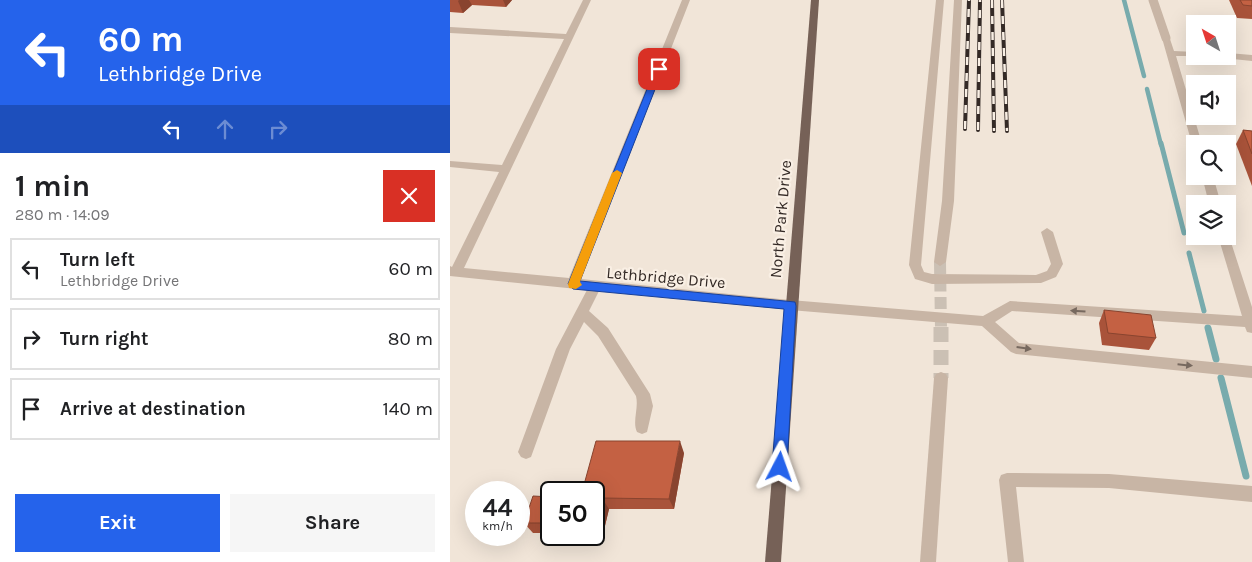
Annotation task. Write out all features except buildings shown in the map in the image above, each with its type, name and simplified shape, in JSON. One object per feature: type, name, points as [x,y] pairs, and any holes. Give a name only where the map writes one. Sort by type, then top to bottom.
[{"type":"main road","name":"North Park Drive","points":[[773,562],[790,306],[803,184],[815,0]]},
{"type":"street","points":[[453,271],[506,168],[587,0]]},
{"type":"street","points":[[573,284],[686,0]]},
{"type":"street","points":[[940,0],[915,265],[919,276],[932,280],[1037,280],[1052,274],[1056,264],[1047,232]]},
{"type":"street","points":[[940,262],[948,201],[958,0]]},
{"type":"street","points":[[1154,0],[1194,135]]},
{"type":"street","points":[[450,30],[570,37]]},
{"type":"street","points":[[1171,53],[1186,54]]},
{"type":"street","points":[[1236,57],[1252,58]]},
{"type":"street","points":[[450,164],[506,168]]},
{"type":"street","points":[[1227,245],[1251,325],[1010,306],[985,322],[1016,348],[1252,372]]},
{"type":"street","name":"Lethbridge Drive","points":[[453,271],[790,306],[985,322]]},
{"type":"street","points":[[526,452],[563,349],[595,287]]},
{"type":"street","points":[[582,312],[603,332],[643,394],[646,406],[642,427]]},
{"type":"street","points":[[928,562],[941,378]]},
{"type":"street","points":[[1016,562],[1007,480],[1109,482],[1252,494]]},
{"type":"waterway","points":[[1124,0],[1144,76]]},
{"type":"waterway","points":[[1147,89],[1161,145]]},
{"type":"waterway","points":[[1161,143],[1184,233]]},
{"type":"waterway","points":[[1189,253],[1204,311]]},
{"type":"waterway","points":[[1208,328],[1216,359]]},
{"type":"waterway","points":[[1221,378],[1246,476]]},
{"type":"tunnel","points":[[940,262],[941,328]]},
{"type":"tunnel","points":[[941,328],[941,378]]},
{"type":"railway","points":[[965,129],[969,0]]},
{"type":"railway","points":[[978,130],[980,0]]},
{"type":"railway","points":[[992,0],[994,131]]},
{"type":"railway","points":[[1002,0],[1007,131]]},
{"type":"slow traffic","points":[[576,285],[573,284],[617,173]]},
{"type":"route","points":[[659,69],[573,284],[790,306],[780,467]]}]
